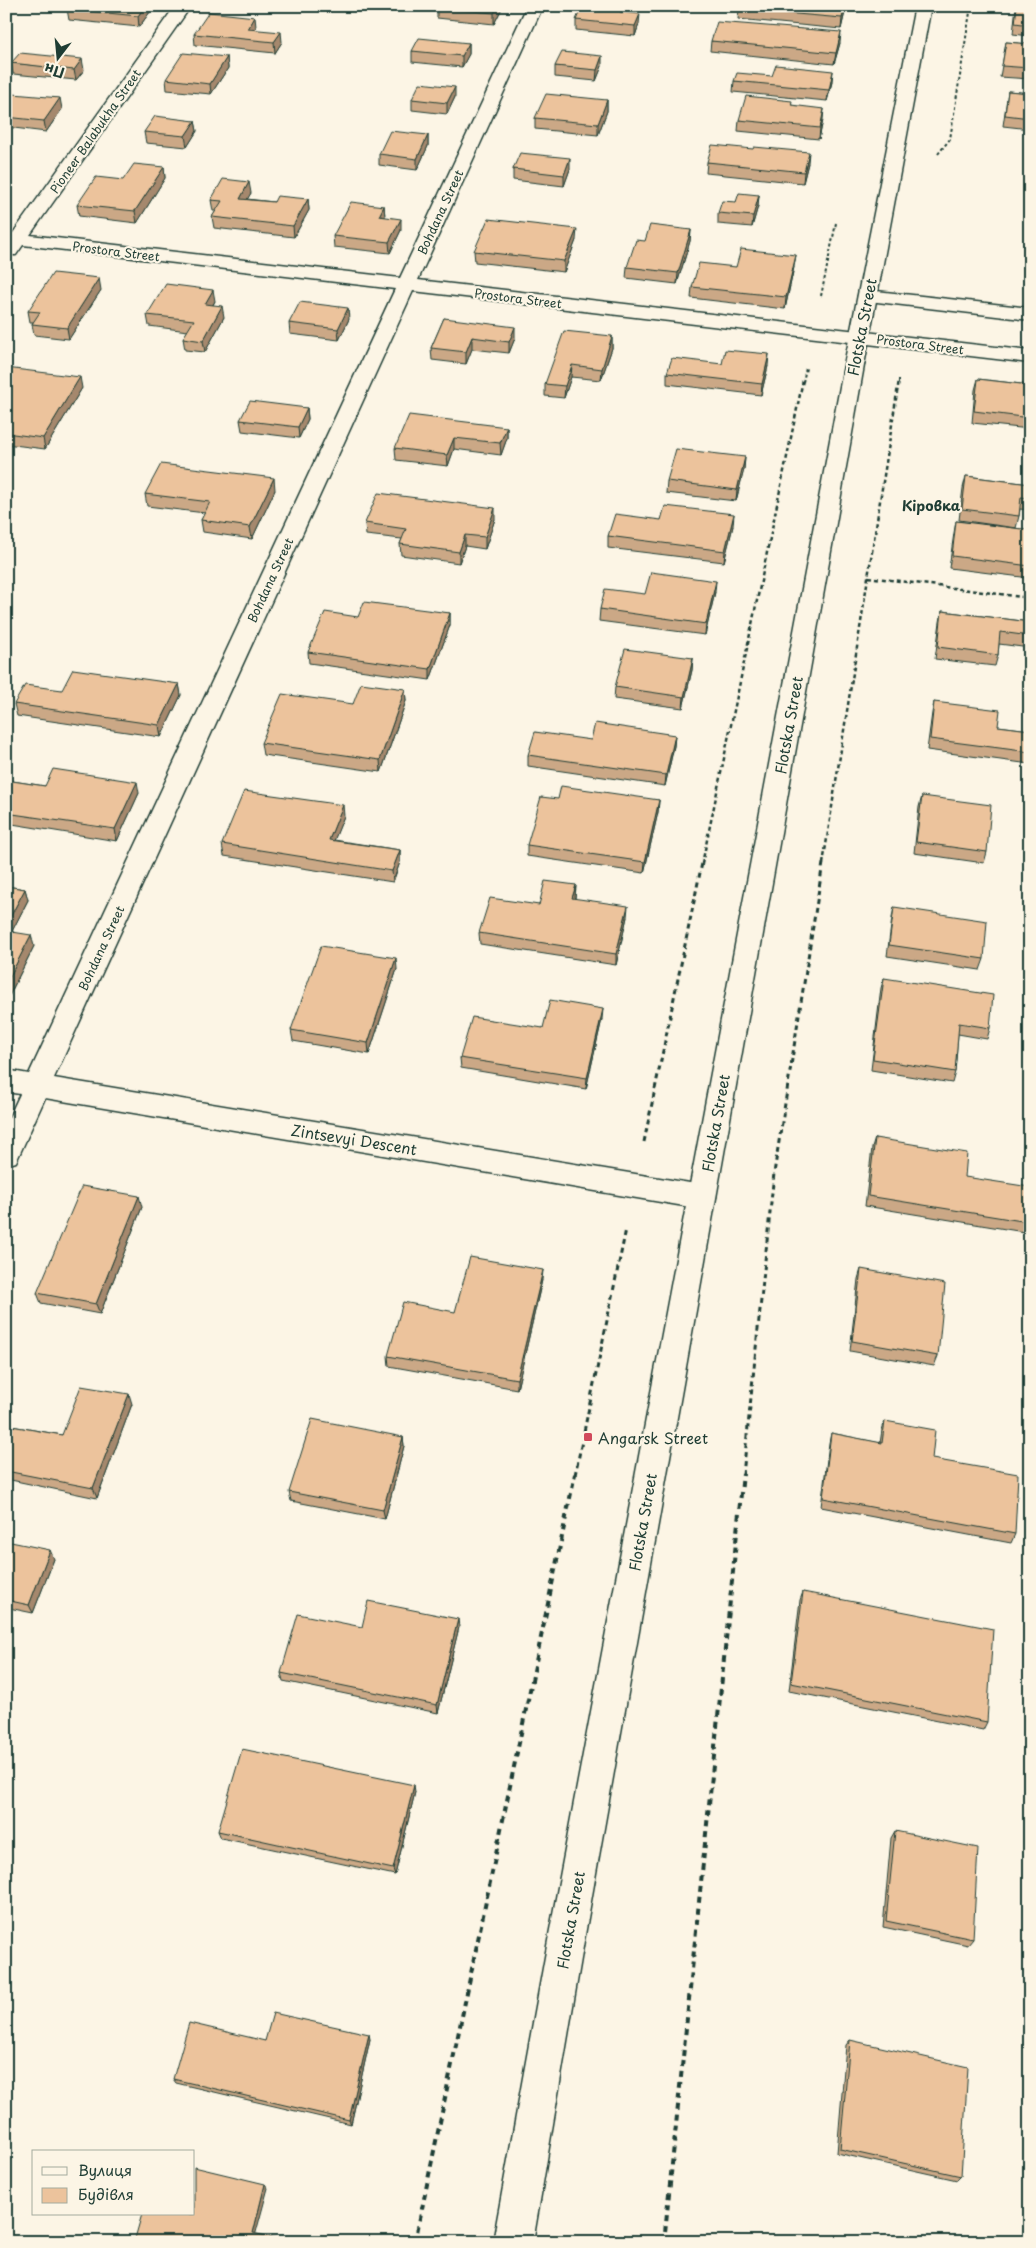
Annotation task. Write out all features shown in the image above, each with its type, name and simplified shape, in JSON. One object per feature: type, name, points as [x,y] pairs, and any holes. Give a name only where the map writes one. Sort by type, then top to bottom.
[{"type":"street","name":"Pioneer Balabukha Street","points":[[6,256],[12,239],[184,6]]},
{"type":"street","name":"Bohdana Street","points":[[6,1154],[534,6]]},
{"type":"street","name":"Flotska Street","points":[[514,2242],[567,1936],[859,337],[923,6]]},
{"type":"street","name":"Prostora Street","points":[[12,239],[1030,357]]},
{"type":"street","points":[[867,296],[1030,314]]},
{"type":"street","name":"Zintsevyi Descent","points":[[6,1081],[702,1197]]},
{"type":"path","points":[[933,159],[950,139],[971,6]]},
{"type":"path","points":[[415,2242],[838,217]]},
{"type":"path","points":[[664,2242],[774,1173],[904,342]]},
{"type":"path","points":[[868,577],[1030,598]]},
{"type":"building","points":[[69,6],[145,6],[138,16],[67,9]]},
{"type":"building","points":[[438,6],[498,6],[494,13],[437,8]]},
{"type":"building","points":[[582,6],[622,6],[620,12],[640,14],[635,26],[576,20]]},
{"type":"building","points":[[740,6],[845,6],[842,18],[739,9]]},
{"type":"building","points":[[1017,6],[1030,6],[1030,25],[1015,23]]},
{"type":"building","points":[[209,12],[255,17],[248,29],[281,32],[274,42],[194,34]]},
{"type":"building","points":[[717,22],[841,32],[836,53],[711,41]]},
{"type":"building","points":[[419,38],[469,43],[462,56],[412,51]]},
{"type":"building","points":[[1006,42],[1030,44],[1030,68],[1002,66]]},
{"type":"building","points":[[562,52],[602,56],[597,70],[555,66]]},
{"type":"building","points":[[20,53],[82,59],[74,70],[11,63]]},
{"type":"building","points":[[183,53],[227,57],[210,84],[166,79]]},
{"type":"building","points":[[776,65],[833,71],[829,90],[734,81],[737,73],[772,76]]},
{"type":"building","points":[[420,83],[455,87],[447,103],[412,99]]},
{"type":"building","points":[[1008,91],[1030,93],[1030,118],[1005,115]]},
{"type":"building","points":[[13,94],[60,98],[44,121],[6,117],[6,102]]},
{"type":"building","points":[[546,94],[607,100],[598,124],[535,118]]},
{"type":"building","points":[[746,96],[792,101],[791,105],[824,109],[820,128],[739,120]]},
{"type":"building","points":[[155,116],[195,121],[185,136],[144,132]]},
{"type":"building","points":[[390,131],[428,135],[417,159],[379,154]]},
{"type":"building","points":[[712,145],[809,152],[804,172],[707,162]]},
{"type":"building","points":[[520,153],[570,158],[564,175],[513,169]]},
{"type":"building","points":[[134,164],[164,167],[135,211],[77,205],[96,177],[123,180]]},
{"type":"building","points":[[223,179],[249,182],[240,199],[274,202],[277,196],[308,199],[293,226],[212,217],[222,201],[211,200]]},
{"type":"building","points":[[739,193],[759,195],[753,216],[718,213],[722,201],[736,202]]},
{"type":"building","points":[[351,202],[384,206],[379,216],[401,219],[389,242],[333,236]]},
{"type":"building","points":[[488,219],[577,229],[564,261],[474,251]]},
{"type":"building","points":[[650,225],[691,230],[678,273],[627,267],[636,240],[645,241]]},
{"type":"building","points":[[741,249],[796,255],[786,297],[692,287],[699,263],[736,267]]},
{"type":"building","points":[[53,273],[99,278],[67,328],[32,324],[40,312],[28,311]]},
{"type":"building","points":[[166,284],[213,290],[205,304],[222,306],[203,341],[183,338],[194,320],[147,315]]},
{"type":"building","points":[[300,302],[348,308],[338,329],[289,323]]},
{"type":"building","points":[[444,318],[515,327],[509,342],[472,337],[466,352],[431,348]]},
{"type":"building","points":[[564,331],[612,336],[602,369],[572,365],[565,386],[545,384]]},
{"type":"building","points":[[725,350],[769,354],[762,384],[667,373],[672,358],[722,364]]},
{"type":"building","points":[[6,368],[80,377],[43,438],[6,433]]},
{"type":"building","points":[[978,379],[1030,385],[1030,418],[974,411]]},
{"type":"building","points":[[250,401],[307,408],[298,427],[240,420]]},
{"type":"building","points":[[409,415],[507,427],[500,443],[454,438],[447,455],[395,448]]},
{"type":"building","points":[[676,449],[745,457],[737,490],[667,481]]},
{"type":"building","points":[[161,464],[274,478],[250,527],[201,520],[210,502],[145,494]]},
{"type":"building","points":[[966,476],[1030,484],[1030,498],[1021,497],[1019,516],[962,509]]},
{"type":"building","points":[[378,493],[495,508],[485,537],[465,535],[459,552],[400,544],[406,529],[365,523]]},
{"type":"building","points":[[665,506],[734,514],[725,551],[608,536],[615,514],[661,520]]},
{"type":"building","points":[[956,521],[1030,530],[1030,566],[952,556]]},
{"type":"building","points":[[651,572],[716,581],[706,624],[600,609],[605,589],[645,594]]},
{"type":"building","points":[[364,602],[450,613],[430,669],[308,652],[325,612],[358,617]]},
{"type":"building","points":[[942,611],[1030,622],[1030,636],[1000,632],[998,655],[938,647]]},
{"type":"building","points":[[625,649],[693,658],[684,697],[615,687]]},
{"type":"building","points":[[73,669],[179,684],[159,725],[14,704],[25,685],[62,690]]},
{"type":"building","points":[[361,683],[405,689],[380,760],[261,743],[282,694],[353,704]]},
{"type":"building","points":[[934,702],[1000,710],[998,726],[1030,730],[1030,752],[930,739]]},
{"type":"building","points":[[595,723],[675,735],[666,775],[528,755],[535,732],[591,740]]},
{"type":"building","points":[[53,769],[137,782],[115,829],[6,813],[6,780],[45,786]]},
{"type":"building","points":[[561,786],[659,800],[645,862],[527,845],[541,797],[558,799]]},
{"type":"building","points":[[244,791],[343,805],[329,840],[400,850],[392,871],[222,844]]},
{"type":"building","points":[[922,796],[991,805],[987,852],[916,842]]},
{"type":"building","points":[[545,881],[576,885],[572,898],[628,906],[616,954],[479,933],[490,898],[539,905]]},
{"type":"building","points":[[6,886],[25,889],[6,925]]},
{"type":"building","points":[[894,907],[987,921],[984,959],[889,945]]},
{"type":"building","points":[[6,931],[31,935],[6,984]]},
{"type":"building","points":[[321,946],[396,958],[368,1043],[291,1030]]},
{"type":"building","points":[[884,978],[993,995],[990,1028],[959,1023],[955,1072],[873,1059]]},
{"type":"building","points":[[550,1000],[603,1009],[587,1078],[460,1058],[472,1017],[543,1028]]},
{"type":"building","points":[[875,1138],[967,1153],[965,1177],[1030,1187],[1028,1222],[868,1196]]},
{"type":"building","points":[[82,1186],[139,1196],[96,1304],[37,1293]]},
{"type":"building","points":[[470,1257],[543,1270],[517,1379],[388,1356],[403,1302],[455,1312]]},
{"type":"building","points":[[861,1269],[945,1284],[938,1356],[852,1341]]},
{"type":"building","points":[[81,1386],[129,1394],[93,1488],[6,1471],[6,1425],[62,1435]]},
{"type":"building","points":[[312,1419],[403,1437],[383,1510],[289,1492]]},
{"type":"building","points":[[885,1421],[935,1430],[932,1459],[1018,1474],[1015,1534],[823,1498],[831,1433],[882,1443]]},
{"type":"building","points":[[6,1541],[50,1550],[29,1605],[6,1600]]},
{"type":"building","points":[[803,1592],[993,1629],[987,1722],[791,1683]]},
{"type":"building","points":[[368,1601],[458,1619],[437,1705],[281,1673],[298,1614],[362,1627]]},
{"type":"building","points":[[242,1749],[414,1785],[393,1869],[218,1831]]},
{"type":"building","points":[[895,1831],[978,1848],[973,1939],[886,1921]]},
{"type":"building","points":[[273,2013],[369,2034],[349,2120],[173,2079],[189,2023],[265,2041]]},
{"type":"building","points":[[850,2040],[968,2067],[961,2176],[840,2149]]},
{"type":"building","points":[[195,2167],[265,2184],[253,2233],[292,2242],[134,2242],[141,2216],[195,2216]]},
{"type":"place","name":"Angarsk Street","points":[[588,1437]]},
{"type":"district","name":"Кіровка","points":[[931,505]]}]
